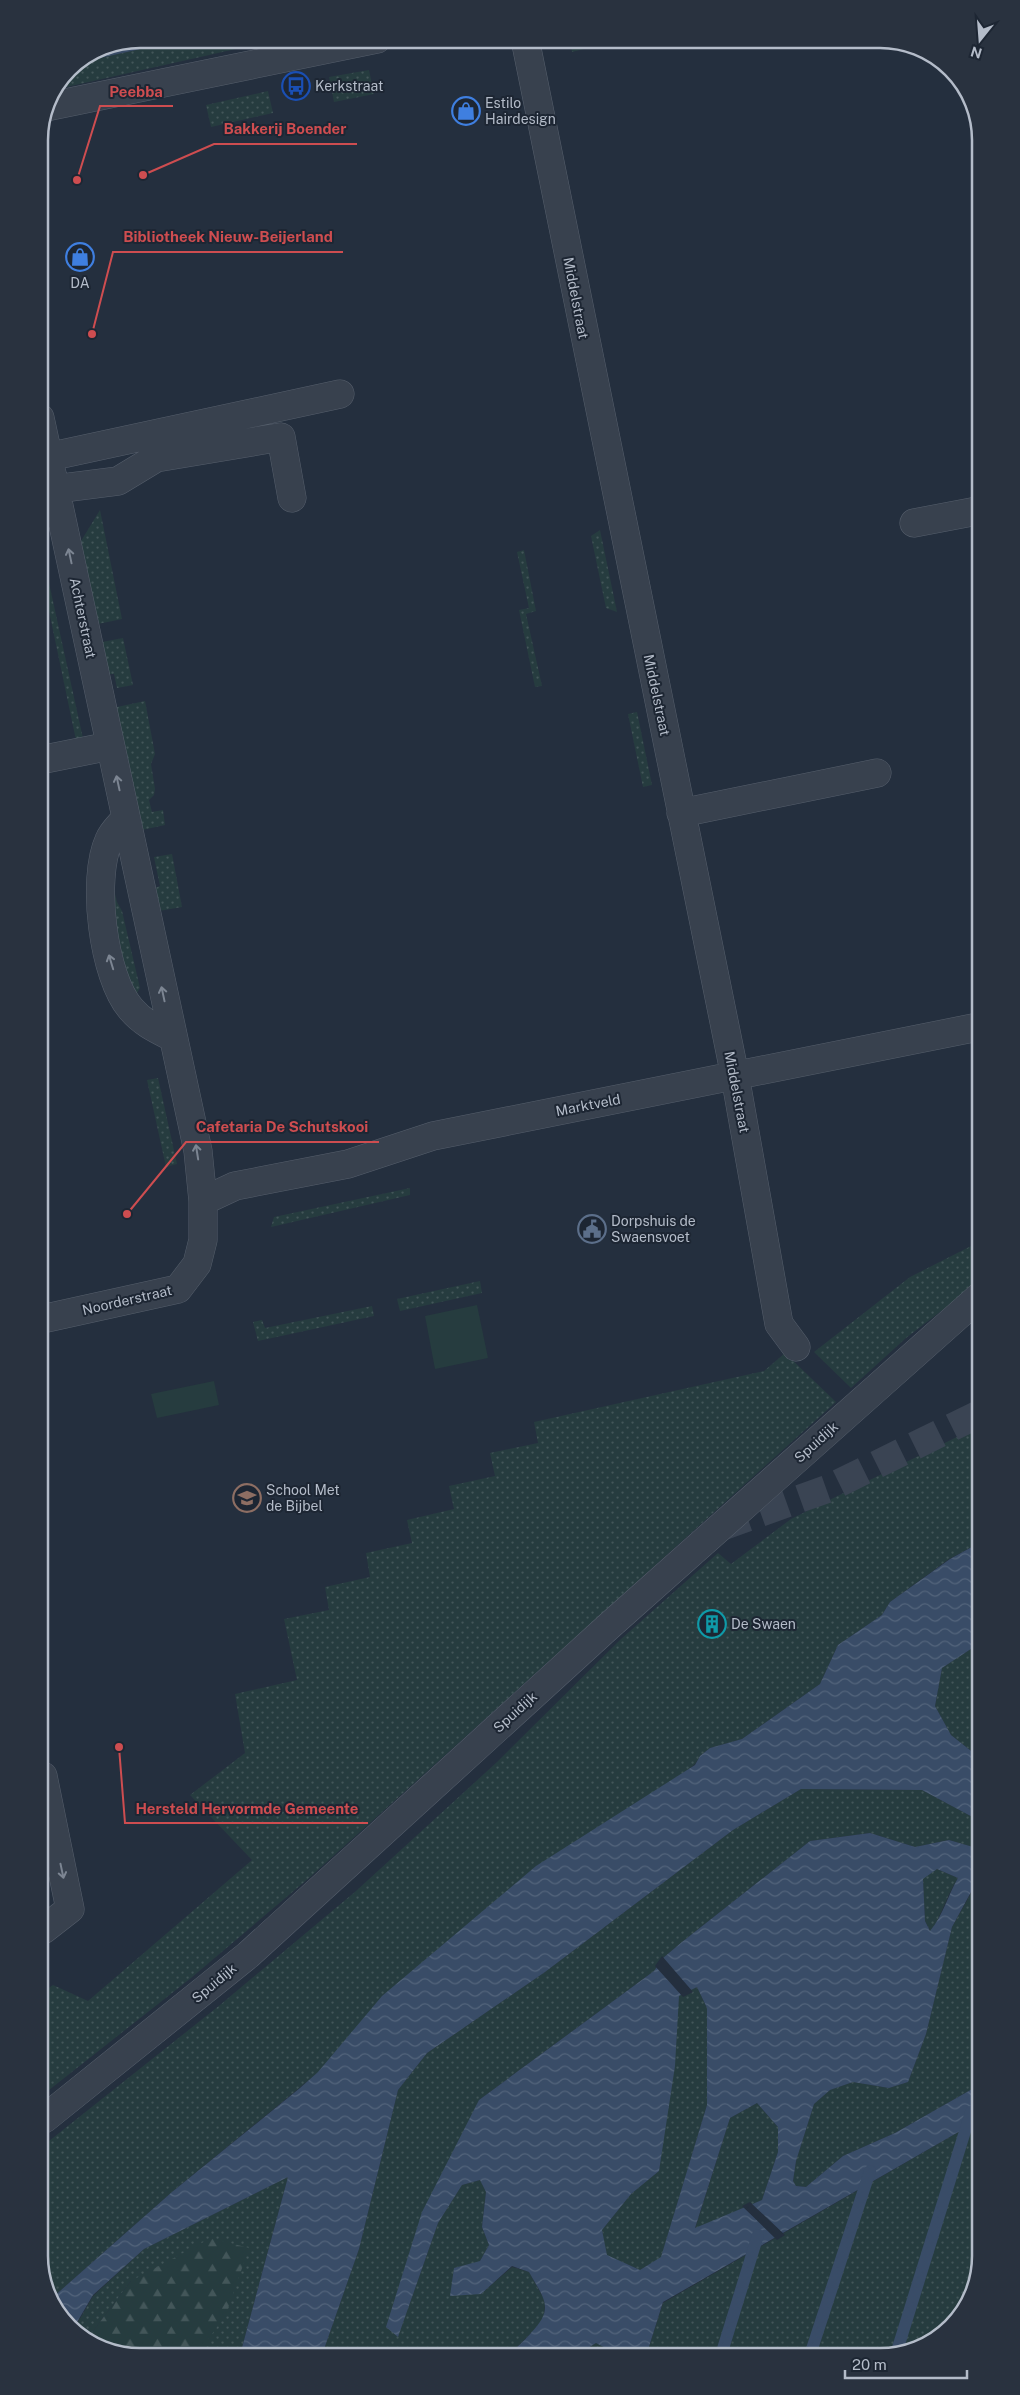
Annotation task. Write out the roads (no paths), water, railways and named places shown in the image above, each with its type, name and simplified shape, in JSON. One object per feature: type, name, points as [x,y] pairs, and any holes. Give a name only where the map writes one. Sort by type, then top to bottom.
[{"type":"street","points":[[55,105],[333,48]]},
{"type":"street","name":"Middelstraat","points":[[527,48],[735,1076],[779,1324],[796,1347]]},
{"type":"street","points":[[48,457],[340,394]]},
{"type":"street","points":[[55,489],[118,481],[156,458],[281,437],[292,498]]},
{"type":"street","name":"Achterstraat","points":[[48,457],[198,1151],[203,1201]]},
{"type":"street","points":[[914,522],[972,512]]},
{"type":"street","points":[[48,758],[110,746]]},
{"type":"street","points":[[681,813],[877,773]]},
{"type":"street","points":[[125,819],[109,838],[103,857],[99,888],[106,948],[123,997],[130,1008],[146,1025],[172,1037]]},
{"type":"street","name":"Marktveld","points":[[203,1201],[235,1186],[348,1164],[433,1136],[972,1028]]},
{"type":"street","name":"Noorderstraat","points":[[48,1318],[178,1289],[197,1264],[203,1240],[203,1201]]},
{"type":"street","name":"Spuidijk","points":[[48,2116],[248,1955],[609,1626],[972,1303]]},
{"type":"street","points":[[48,1802],[70,1909],[48,1926]]},
{"type":"water","points":[[145,48],[96,59],[122,49]]},
{"type":"water","points":[[972,1547],[972,1648],[942,1668],[935,1706],[951,1735],[972,1752],[972,1817],[922,1790],[801,1789],[733,1830],[545,1972],[427,2053],[398,2090],[359,2249],[325,2347],[242,2347],[288,2177],[144,2249],[93,2295],[77,2322],[67,2311],[56,2294],[172,2192],[318,2072],[382,1996],[536,1866],[695,1765],[700,1756],[710,1748],[742,1739],[820,1684],[838,1645],[882,1615],[890,1602],[950,1559]]},
{"type":"water","points":[[870,1833],[915,1847],[949,1840],[972,1847],[972,1890],[952,1927],[926,2034],[908,2082],[889,2088],[853,2082],[830,2090],[814,2104],[796,2161],[793,2181],[796,2186],[806,2187],[843,2156],[895,2133],[972,2089],[972,2124],[663,2302],[649,2348],[605,2348],[596,2343],[589,2348],[516,2348],[523,2342],[543,2317],[545,2303],[529,2272],[512,2266],[481,2294],[450,2296],[454,2268],[480,2261],[489,2245],[482,2227],[486,2192],[480,2180],[462,2185],[438,2223],[398,2337],[386,2327],[422,2212],[479,2100],[654,1971],[663,1958],[810,1841]],"holes":[[[937,1869],[958,1878],[938,1919],[930,1931],[925,1921],[923,1879]],[[697,1987],[707,2008],[707,2105],[661,2257],[640,2270],[607,2255],[602,2230],[631,2194],[659,2171],[675,2066],[679,1996]],[[757,2103],[778,2127],[778,2152],[762,2200],[695,2228],[730,2118]]]},
{"type":"waterway","points":[[899,2345],[971,2112]]},
{"type":"waterway","points":[[812,2348],[870,2171]]},
{"type":"waterway","points":[[723,2348],[758,2235]]},
{"type":"tunnel","points":[[721,1527],[827,1489],[972,1417]]},
{"type":"place","name":"Kerkstraat","points":[[296,86]]},
{"type":"place","name":"Estilo Hairdesign","points":[[466,111]]},
{"type":"place","name":"Bakkerij Boender","points":[[143,175]]},
{"type":"place","name":"Peebba","points":[[77,180]]},
{"type":"place","name":"DA","points":[[80,257]]},
{"type":"place","name":"Bibliotheek Nieuw-Beijerland","points":[[92,334]]},
{"type":"place","name":"Cafetaria De Schutskooi","points":[[127,1214]]},
{"type":"place","name":"Dorpshuis de Swaensvoet","points":[[592,1229]]},
{"type":"place","name":"School Met de Bijbel","points":[[247,1498]]},
{"type":"place","name":"De Swaen","points":[[712,1624]]},
{"type":"place","name":"Hersteld Hervormde Gemeente","points":[[119,1747]]}]
